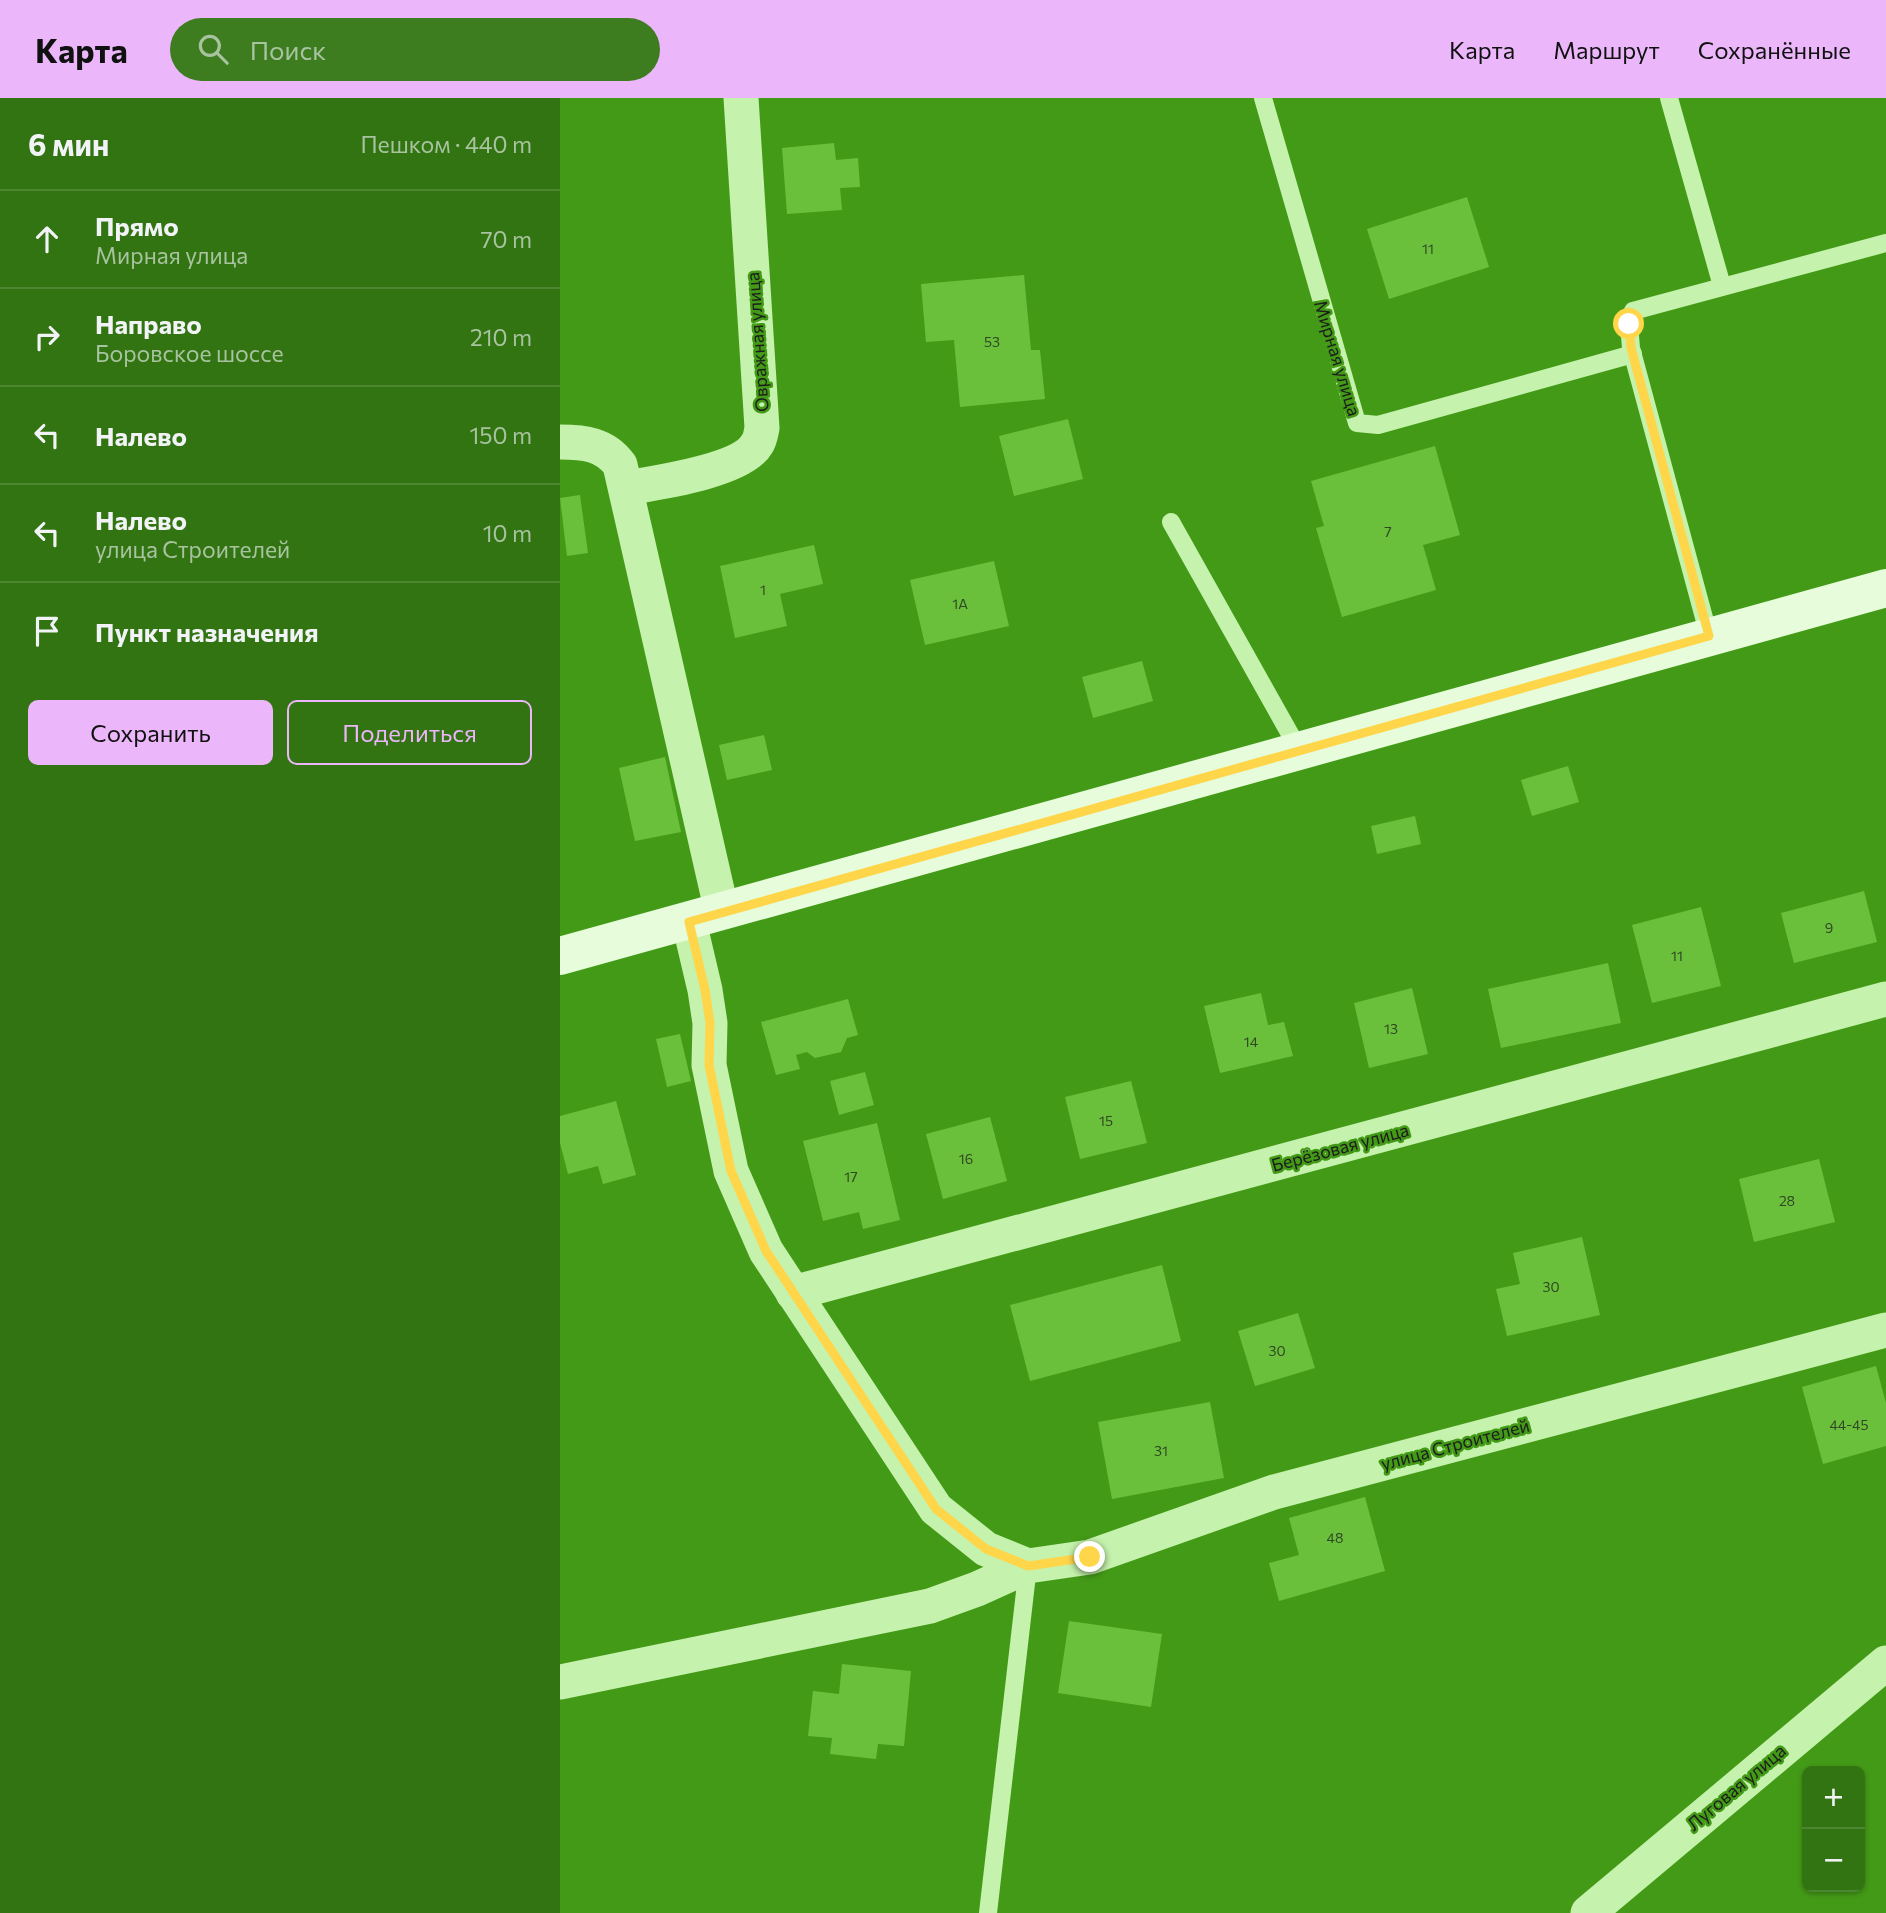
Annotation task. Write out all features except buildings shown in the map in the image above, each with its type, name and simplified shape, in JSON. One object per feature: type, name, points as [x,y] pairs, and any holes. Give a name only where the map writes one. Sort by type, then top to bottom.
[{"type":"main road","points":[[560,956],[1886,588]]},
{"type":"street","name":"Овражная улица","points":[[623,477],[720,467],[749,453],[757,444],[762,428],[741,98]]},
{"type":"street","points":[[560,442],[595,444],[613,456],[623,477],[706,917],[705,990],[710,1023],[709,1065],[731,1171],[766,1251],[936,1509],[986,1549],[1028,1566]]},
{"type":"street","name":"Берёзовая улица","points":[[793,1293],[1886,999]]},
{"type":"street","name":"улица Строителей","points":[[1028,1566],[1090,1557],[1274,1492],[1886,1330]]},
{"type":"street","points":[[560,1682],[930,1605],[977,1589],[1028,1566]]},
{"type":"street","name":"Луговая улица","points":[[1588,1913],[1886,1663]]},
{"type":"lane","name":"Мирная улица","points":[[1263,98],[1357,423],[1378,425],[1633,354]]},
{"type":"lane","points":[[1669,98],[1722,286]]},
{"type":"lane","points":[[1709,636],[1633,354],[1629,335],[1633,311],[1886,243]]},
{"type":"lane","points":[[1171,522],[1299,750]]},
{"type":"lane","points":[[988,1913],[1028,1566]]},
{"type":"route","points":[[1090,1557],[1028,1566],[986,1549],[936,1509],[766,1251],[731,1171],[709,1065],[710,1023],[705,990],[689,922],[1709,636],[1631,348],[1629,324]]}]
